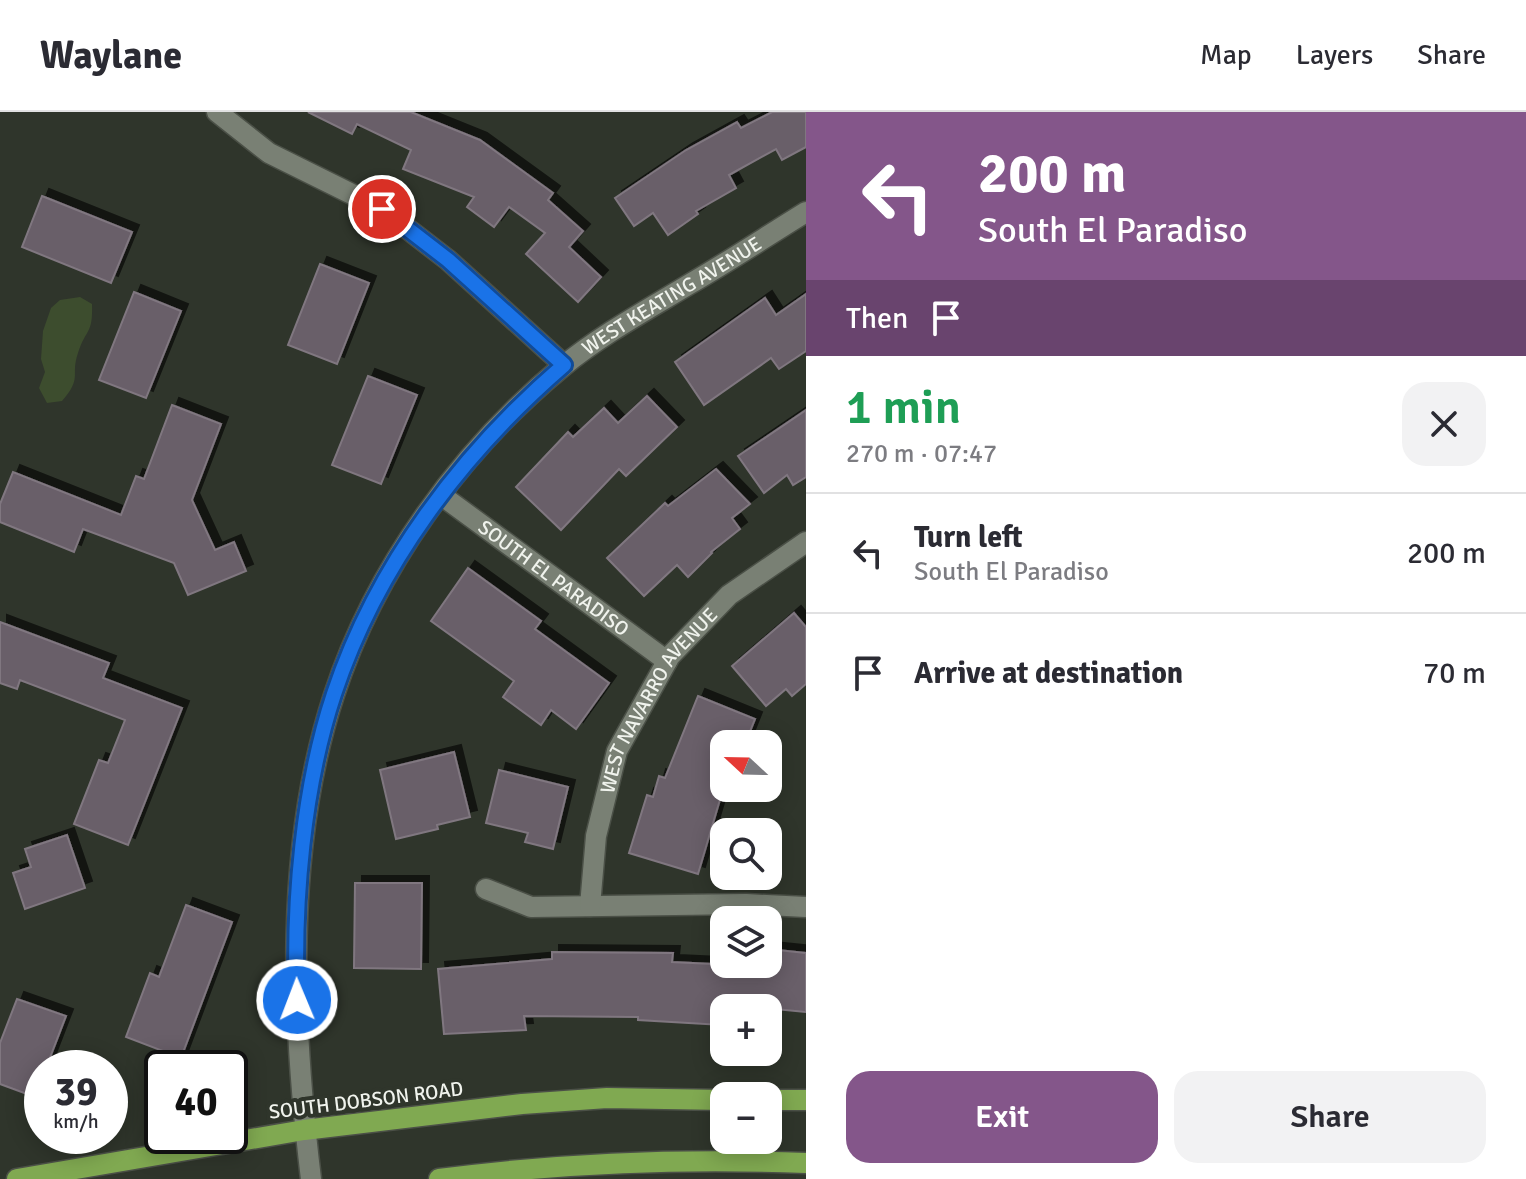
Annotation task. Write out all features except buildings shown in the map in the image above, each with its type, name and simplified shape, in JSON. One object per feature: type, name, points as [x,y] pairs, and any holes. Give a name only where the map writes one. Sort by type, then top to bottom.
[{"type":"main road","name":"SOUTH DOBSON ROAD","points":[[17,1179],[304,1130],[522,1104],[607,1098],[710,1100]]},
{"type":"main road","points":[[782,1100],[806,1100]]},
{"type":"main road","points":[[439,1179],[603,1163],[731,1160],[806,1163]]},
{"type":"street","points":[[217,112],[269,153],[382,209],[448,260],[564,365]]},
{"type":"street","name":"WEST KEATING AVENUE","points":[[311,1179],[304,1130],[296,974],[297,913],[307,815],[333,697],[348,656],[374,602],[441,495],[493,431],[564,365],[621,324],[806,212]]},
{"type":"street","name":"SOUTH EL PARADISO","points":[[441,495],[667,661]]},
{"type":"street","name":"WEST NAVARRO AVENUE","points":[[590,906],[596,836],[617,751],[667,661],[729,595],[806,542]]},
{"type":"street","points":[[486,889],[531,907],[746,904],[806,907]]},
{"type":"green space","points":[[80,297],[92,304],[92,314],[76,361],[74,381],[62,401],[47,403],[39,388],[45,372],[41,359],[43,331],[51,308],[60,300]]},
{"type":"route","points":[[297,1000],[297,913],[307,815],[333,697],[348,656],[374,602],[444,490],[493,431],[564,365],[448,260],[382,209]]}]
